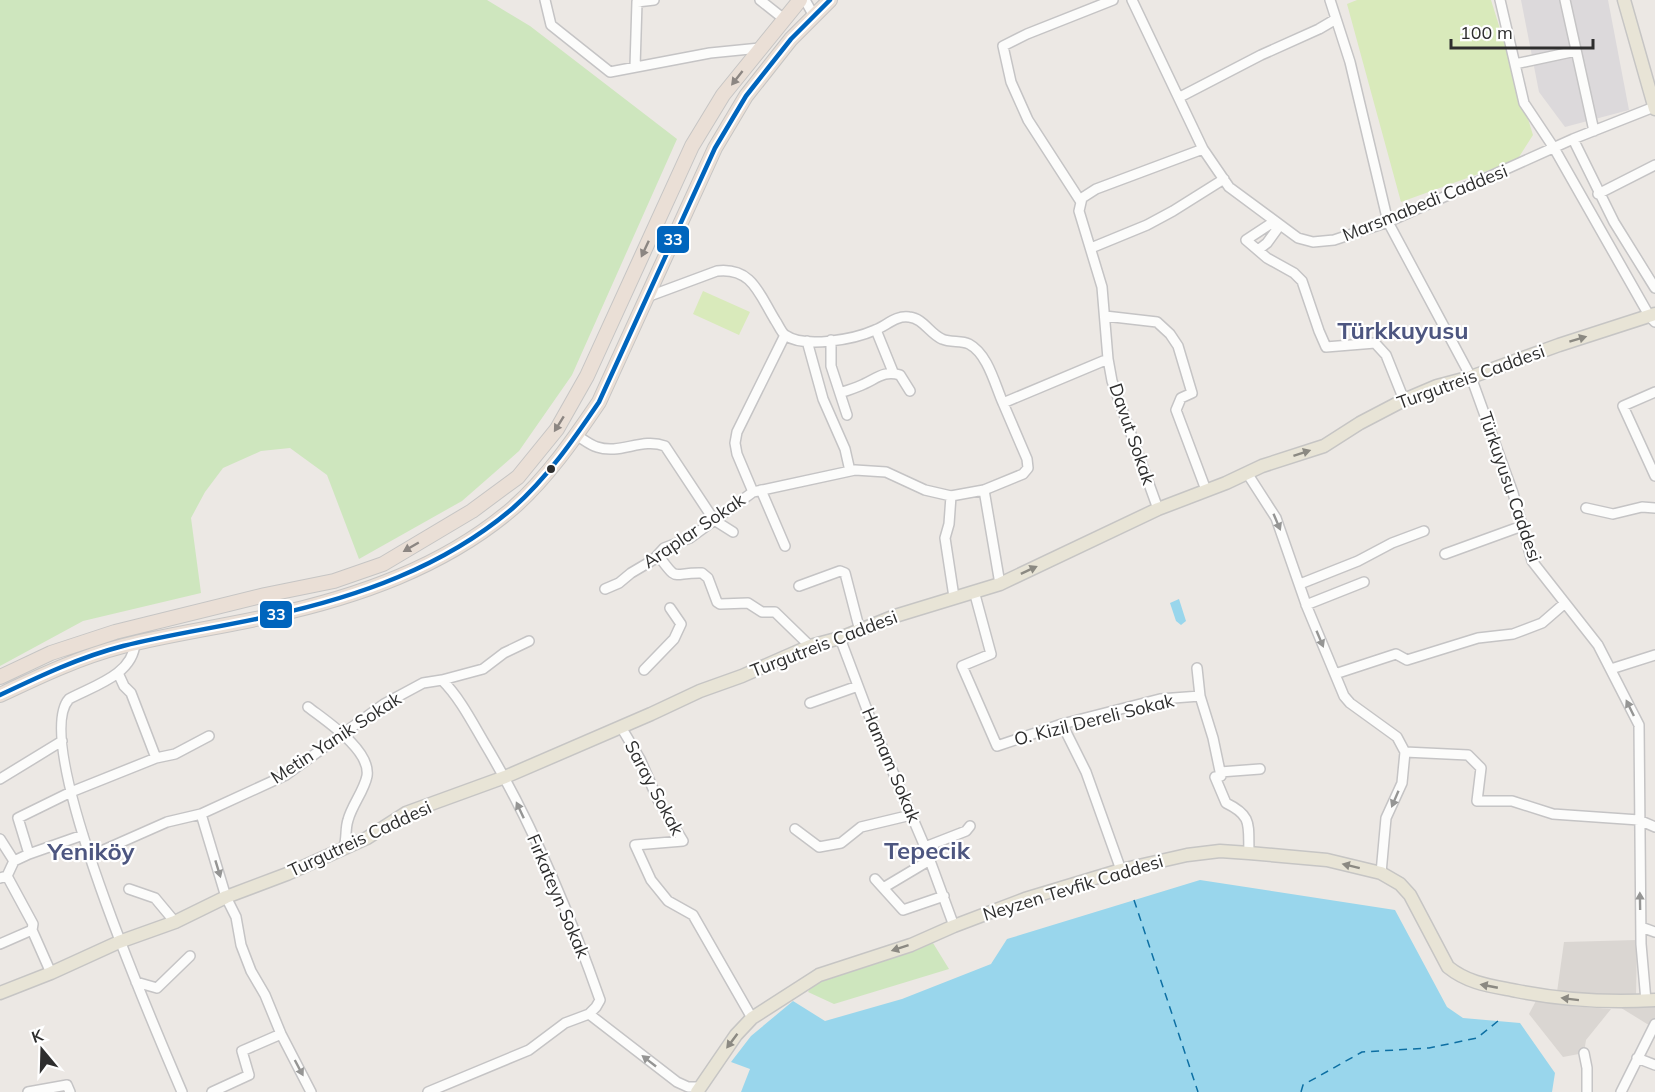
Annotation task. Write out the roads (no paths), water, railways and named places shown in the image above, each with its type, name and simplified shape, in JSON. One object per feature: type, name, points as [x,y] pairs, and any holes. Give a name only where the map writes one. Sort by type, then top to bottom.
[{"type":"highway","points":[[0,677],[51,653],[115,632],[265,595],[334,581],[383,564],[472,511],[519,477],[557,429],[587,376],[692,146],[723,95],[800,0]]},
{"type":"highway","points":[[0,695],[58,667],[135,643],[271,616],[351,596],[387,583],[452,550],[482,532],[514,507],[536,486],[576,435],[598,402],[715,148],[746,96],[791,39],[830,0]]},
{"type":"main road","points":[[1624,0],[1655,108]]},
{"type":"main road","name":"Turgutreis Caddesi","points":[[0,993],[119,942],[174,922],[226,897],[287,874],[367,838],[406,813],[505,777],[700,691],[742,676],[810,646],[840,638],[954,597],[1000,584],[1158,509],[1262,466],[1324,446],[1360,423],[1437,386],[1471,377],[1558,345],[1653,318]]},
{"type":"main road","name":"Neyzen Tevfik Caddesi","points":[[698,1090],[736,1035],[752,1018],[819,975],[911,945],[1025,899],[1121,870],[1187,855],[1220,851],[1327,860],[1381,873],[1400,884],[1410,895],[1449,967],[1458,975],[1475,983],[1594,1002],[1650,1001]]},
{"type":"street","points":[[545,0],[551,26],[610,72],[710,53],[760,48]]},
{"type":"street","points":[[635,67],[637,2],[654,0]]},
{"type":"street","points":[[760,0],[784,19]]},
{"type":"street","points":[[805,0],[814,16]]},
{"type":"street","points":[[1081,202],[1028,120],[1011,82],[1004,46],[1027,34],[1113,0]]},
{"type":"street","name":"Marsmabedi Caddesi","points":[[1132,0],[1203,149],[1229,187],[1298,238],[1313,242],[1334,240],[1388,222],[1573,139],[1655,108]]},
{"type":"street","name":"Türkuyusu Caddesi","points":[[1330,0],[1350,62],[1388,222],[1471,377],[1513,494],[1532,561],[1598,645],[1638,725],[1641,927],[1650,1001]]},
{"type":"street","points":[[1500,0],[1524,103],[1554,148],[1653,318]]},
{"type":"street","points":[[1565,0],[1594,131]]},
{"type":"street","points":[[1180,97],[1336,19]]},
{"type":"street","points":[[1515,64],[1576,51]]},
{"type":"street","points":[[1573,139],[1598,194],[1655,288]]},
{"type":"street","points":[[647,297],[717,271],[729,270],[739,272],[749,278],[785,335],[807,341],[859,336],[896,319],[912,317],[945,341],[969,344],[982,354],[1003,403],[1108,359],[1102,287],[1079,210],[1082,198],[1096,189],[1203,149]]},
{"type":"street","points":[[1598,194],[1655,165]]},
{"type":"street","points":[[1090,248],[1173,212],[1224,179]]},
{"type":"street","points":[[1258,250],[1267,243],[1278,223]]},
{"type":"street","points":[[1278,223],[1246,240],[1267,258],[1294,273],[1302,281],[1326,347],[1375,343],[1386,355],[1404,400]]},
{"type":"street","points":[[1105,316],[1157,322],[1170,334],[1178,346],[1192,393],[1181,398],[1176,410],[1206,490]]},
{"type":"street","points":[[876,330],[893,372]]},
{"type":"street","points":[[785,335],[737,432],[735,443],[785,546]]},
{"type":"street","points":[[831,340],[831,366],[847,415]]},
{"type":"street","points":[[807,341],[823,399],[845,449],[850,471]]},
{"type":"street","name":"Davut Sokak","points":[[1108,359],[1112,381],[1158,509]]},
{"type":"street","points":[[840,393],[893,372],[900,375],[910,391]]},
{"type":"street","points":[[1655,392],[1623,406],[1655,476]]},
{"type":"street","name":"Araplar Sokak","points":[[605,589],[619,583],[658,555],[664,548],[690,538],[757,491],[850,471],[872,469],[886,472],[925,490],[951,496],[984,490],[1023,474],[1028,468],[1027,459],[1003,403]]},
{"type":"street","points":[[576,435],[597,447],[610,449],[646,442],[664,446],[714,520],[733,532]]},
{"type":"street","points":[[1247,473],[1276,518],[1306,605],[1344,696],[1350,703],[1397,736],[1405,752],[1402,783],[1386,818],[1381,873]]},
{"type":"street","points":[[984,490],[1000,584]]},
{"type":"street","points":[[951,496],[949,524],[945,538],[954,597]]},
{"type":"street","points":[[1586,508],[1613,514],[1642,507],[1655,508]]},
{"type":"street","points":[[1445,554],[1522,526]]},
{"type":"street","points":[[1300,584],[1424,531]]},
{"type":"street","points":[[658,555],[676,576],[702,573],[708,578],[717,602],[720,604],[748,603],[762,612],[775,612],[810,646]]},
{"type":"street","points":[[799,586],[840,571],[845,573],[860,631]]},
{"type":"street","points":[[1306,605],[1364,582]]},
{"type":"street","name":"O. Kizil Dereli Sokak","points":[[974,591],[991,654],[962,666],[997,746],[1062,724],[1160,699],[1200,696]]},
{"type":"street","points":[[1335,674],[1396,654],[1407,660],[1478,638],[1513,634],[1542,623],[1565,603]]},
{"type":"street","points":[[644,670],[674,639],[681,624],[677,615],[670,608]]},
{"type":"street","name":"Hamam Sokak","points":[[840,638],[925,847],[954,926]]},
{"type":"street","name":"Metin Yanik Sokak","points":[[90,856],[167,822],[201,813],[286,775],[394,699],[423,683],[483,669],[504,652],[529,641]]},
{"type":"street","points":[[135,643],[135,654],[118,673],[69,699],[63,705],[62,741],[71,792],[83,835],[119,942],[182,1092]]},
{"type":"street","points":[[1611,669],[1655,655]]},
{"type":"street","points":[[1197,668],[1200,696],[1221,772],[1221,776],[1215,777],[1226,803],[1242,810],[1249,825],[1249,852]]},
{"type":"street","points":[[118,673],[124,686],[131,693],[156,758]]},
{"type":"street","points":[[442,680],[454,692],[505,777]]},
{"type":"street","points":[[810,703],[858,686]]},
{"type":"street","points":[[308,707],[343,734],[358,751],[366,765],[367,777],[347,821],[344,848]]},
{"type":"street","points":[[1062,724],[1086,772],[1121,870]]},
{"type":"street","name":"Saray Sokak","points":[[621,727],[640,759],[658,800],[683,841],[635,845],[651,880],[668,901],[693,915],[752,1018]]},
{"type":"street","points":[[29,854],[18,818],[71,792],[156,758],[175,754],[209,736]]},
{"type":"street","points":[[0,779],[62,741]]},
{"type":"street","points":[[1405,752],[1472,757],[1481,768],[1477,801],[1512,801],[1553,814],[1639,820],[1655,827]]},
{"type":"street","points":[[1221,772],[1260,769]]},
{"type":"street","name":"Fırkateyn Sokak","points":[[505,777],[576,933],[600,1000],[589,1014]]},
{"type":"street","points":[[201,813],[226,897],[236,917],[241,945],[251,971],[265,995],[281,1034],[311,1092]]},
{"type":"street","points":[[795,829],[819,847],[841,843],[861,827],[911,815]]},
{"type":"street","points":[[925,847],[966,831],[970,826]]},
{"type":"street","points":[[51,973],[32,930],[33,924],[4,877],[14,861],[83,835]]},
{"type":"street","points":[[0,839],[14,861]]},
{"type":"street","points":[[883,888],[930,860]]},
{"type":"street","points":[[875,879],[903,910],[944,896]]},
{"type":"street","points":[[129,889],[155,898],[174,922]]},
{"type":"street","points":[[1641,927],[1655,932]]},
{"type":"street","points":[[0,944],[32,930]]},
{"type":"street","points":[[136,982],[157,988],[190,956]]},
{"type":"street","points":[[428,1092],[529,1050],[565,1023],[589,1014],[677,1082],[698,1090]]},
{"type":"street","points":[[1621,1092],[1655,1024]]},
{"type":"street","points":[[212,1092],[249,1075],[242,1051],[281,1034]]},
{"type":"street","points":[[1584,1053],[1587,1068],[1587,1092]]},
{"type":"street","points":[[1637,1058],[1655,1065]]},
{"type":"street","points":[[28,1092],[67,1084],[70,1092]]},
{"type":"water","points":[[1179,599],[1186,621],[1181,625],[1176,621],[1170,603]]},
{"type":"water","points":[[1200,880],[1395,910],[1447,1007],[1463,1018],[1520,1023],[1555,1073],[1552,1092],[741,1092],[750,1069],[731,1062],[751,1036],[793,1001],[825,1021],[902,999],[991,964],[1007,939]]},
{"type":"district","name":"Türkkuyusu","points":[[1403,331]]},
{"type":"district","name":"Tepecik","points":[[927,851]]},
{"type":"district","name":"Yeniköy","points":[[91,852]]}]
